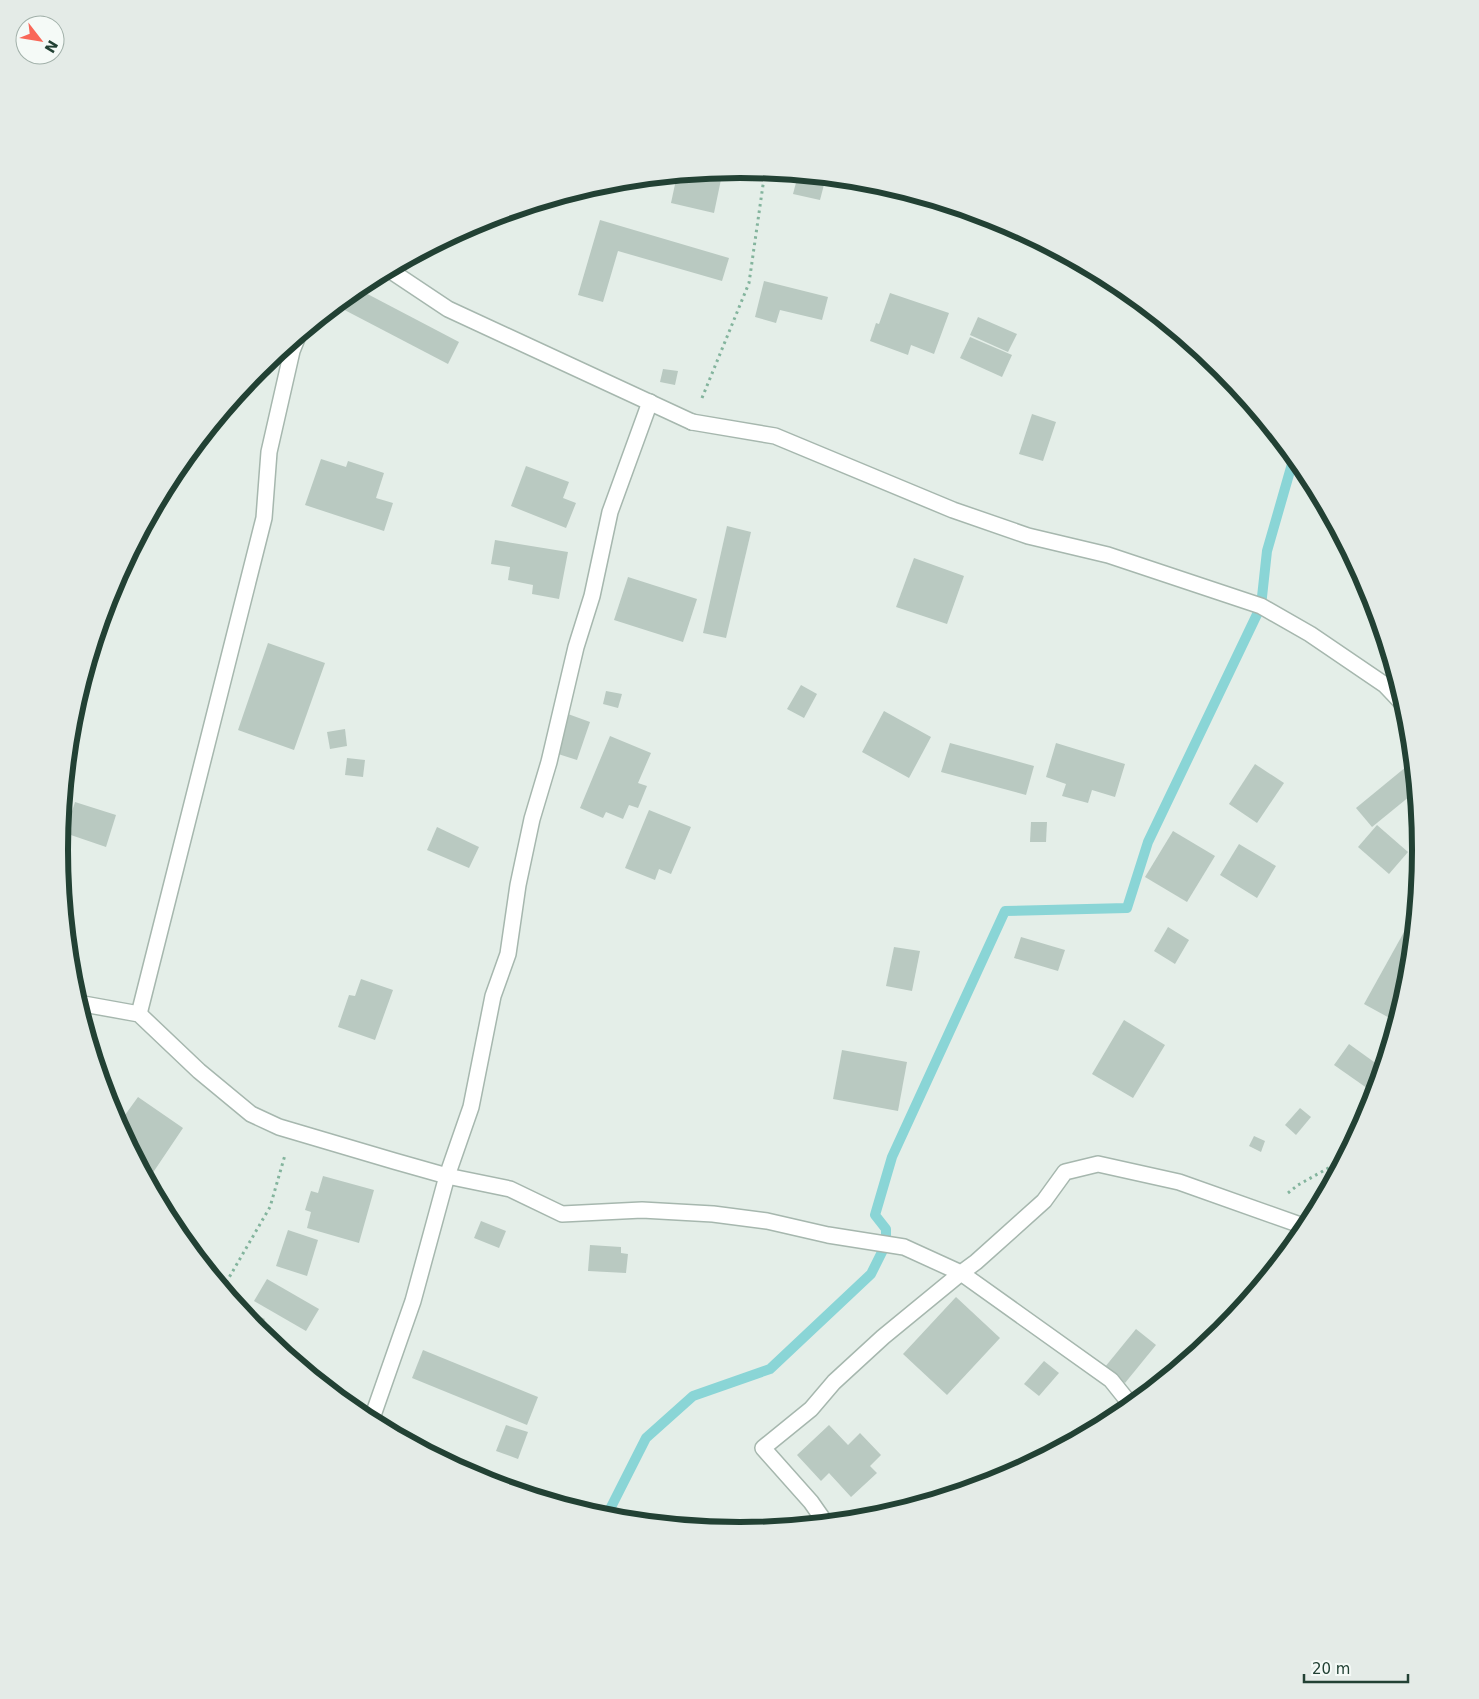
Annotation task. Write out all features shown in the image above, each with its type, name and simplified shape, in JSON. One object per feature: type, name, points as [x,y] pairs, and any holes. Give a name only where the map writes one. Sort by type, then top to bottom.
[{"type":"street","points":[[395,273],[448,308],[692,422],[775,436],[953,510],[1028,536],[1108,555],[1261,606],[1310,634],[1385,685],[1393,694]]},
{"type":"street","points":[[139,1014],[264,518],[269,452],[294,345]]},
{"type":"street","points":[[374,1413],[413,1301],[447,1176],[471,1107],[493,996],[508,954],[518,885],[532,819],[549,762],[576,647],[592,596],[610,512],[650,402]]},
{"type":"street","points":[[86,1004],[139,1014],[199,1071],[251,1114],[291,1131],[447,1176],[510,1189],[562,1214],[642,1210],[713,1214],[767,1220],[828,1235],[904,1247],[961,1273],[1111,1380],[1126,1399]]},
{"type":"street","points":[[821,1517],[811,1502],[763,1448],[811,1408],[834,1382],[883,1337],[976,1262],[1044,1201],[1065,1172],[1098,1164],[1179,1182],[1297,1224]]},
{"type":"path","points":[[692,422],[749,283],[764,179]]},
{"type":"path","points":[[226,1283],[270,1207],[291,1131]]},
{"type":"path","points":[[1265,1213],[1298,1185],[1332,1166]]},
{"type":"building","points":[[721,178],[714,213],[671,203],[676,181]]},
{"type":"building","points":[[797,180],[824,183],[820,200],[793,194]]},
{"type":"building","points":[[600,220],[729,258],[722,281],[618,251],[603,302],[578,295]]},
{"type":"building","points":[[764,281],[828,297],[822,320],[780,310],[776,323],[755,317]]},
{"type":"building","points":[[364,292],[459,342],[448,364],[341,308]]},
{"type":"building","points":[[890,293],[949,313],[934,354],[911,345],[908,355],[870,341],[876,323],[879,324]]},
{"type":"building","points":[[978,317],[1017,334],[1008,352],[970,335]]},
{"type":"building","points":[[970,337],[1012,355],[1002,377],[960,358]]},
{"type":"building","points":[[663,369],[678,371],[675,385],[660,382]]},
{"type":"building","points":[[1032,414],[1056,422],[1043,461],[1019,454]]},
{"type":"building","points":[[321,459],[346,467],[348,461],[384,473],[376,498],[393,503],[384,531],[305,505]]},
{"type":"building","points":[[526,466],[569,482],[563,498],[576,503],[566,528],[511,506]]},
{"type":"building","points":[[727,526],[751,532],[726,638],[703,633]]},
{"type":"building","points":[[495,540],[568,552],[559,599],[532,594],[533,585],[508,580],[510,567],[491,564]]},
{"type":"building","points":[[914,558],[964,576],[947,624],[896,607]]},
{"type":"building","points":[[628,577],[697,599],[683,642],[614,620]]},
{"type":"building","points":[[268,643],[325,663],[294,750],[238,730]]},
{"type":"building","points":[[801,685],[817,694],[804,718],[787,709]]},
{"type":"building","points":[[606,691],[622,694],[618,708],[603,704]]},
{"type":"building","points":[[884,711],[931,737],[909,778],[862,752]]},
{"type":"building","points":[[568,714],[590,722],[577,760],[555,753]]},
{"type":"building","points":[[345,729],[347,746],[330,749],[327,732]]},
{"type":"building","points":[[610,736],[651,753],[638,783],[647,786],[638,808],[629,805],[623,819],[606,812],[603,818],[580,808]]},
{"type":"building","points":[[950,743],[1034,766],[1026,795],[941,772]]},
{"type":"building","points":[[1056,743],[1125,764],[1115,797],[1092,790],[1088,803],[1062,796],[1066,784],[1046,777]]},
{"type":"building","points":[[347,758],[365,760],[363,777],[345,775]]},
{"type":"building","points":[[1255,764],[1284,783],[1257,823],[1229,804]]},
{"type":"building","points":[[1406,767],[1409,797],[1372,827],[1356,808]]},
{"type":"building","points":[[75,802],[116,815],[106,847],[68,834],[69,822]]},
{"type":"building","points":[[649,810],[691,827],[671,874],[659,869],[655,880],[625,868]]},
{"type":"building","points":[[1031,822],[1047,822],[1046,842],[1030,842]]},
{"type":"building","points":[[1377,825],[1408,852],[1389,874],[1358,847]]},
{"type":"building","points":[[437,827],[479,847],[469,868],[427,850]]},
{"type":"building","points":[[1173,831],[1215,856],[1187,902],[1145,877]]},
{"type":"building","points":[[1239,844],[1276,866],[1257,898],[1220,875]]},
{"type":"building","points":[[1168,927],[1189,940],[1175,964],[1154,951]]},
{"type":"building","points":[[1404,932],[1406,933],[1406,937],[1399,981],[1390,1018],[1364,1004]]},
{"type":"building","points":[[1021,937],[1065,950],[1058,971],[1014,958]]},
{"type":"building","points":[[894,947],[920,951],[912,991],[886,986]]},
{"type":"building","points":[[361,979],[393,990],[375,1040],[338,1027],[349,995],[355,996]]},
{"type":"building","points":[[1124,1020],[1165,1045],[1133,1098],[1092,1074]]},
{"type":"building","points":[[1349,1044],[1377,1064],[1367,1088],[1334,1065]]},
{"type":"building","points":[[842,1050],[907,1062],[898,1111],[833,1099]]},
{"type":"building","points":[[138,1097],[183,1128],[152,1174],[121,1112],[125,1115]]},
{"type":"building","points":[[1300,1108],[1311,1117],[1296,1135],[1285,1125]]},
{"type":"building","points":[[1254,1136],[1265,1141],[1261,1152],[1249,1146]]},
{"type":"building","points":[[323,1176],[374,1190],[359,1243],[307,1228],[311,1212],[305,1210],[311,1191],[318,1193]]},
{"type":"building","points":[[481,1221],[506,1231],[499,1248],[474,1238]]},
{"type":"building","points":[[288,1230],[318,1240],[307,1276],[276,1266]]},
{"type":"building","points":[[590,1245],[621,1247],[621,1253],[628,1254],[626,1273],[588,1271]]},
{"type":"building","points":[[267,1279],[319,1309],[306,1331],[254,1301]]},
{"type":"building","points":[[956,1297],[1000,1338],[947,1395],[903,1354]]},
{"type":"building","points":[[253,1313],[265,1319],[263,1324]]},
{"type":"building","points":[[1136,1329],[1156,1345],[1125,1383],[1105,1367]]},
{"type":"building","points":[[423,1350],[538,1397],[527,1425],[412,1378]]},
{"type":"building","points":[[1044,1361],[1059,1373],[1039,1396],[1024,1384]]},
{"type":"building","points":[[506,1425],[528,1432],[518,1459],[496,1451]]},
{"type":"building","points":[[829,1425],[848,1445],[860,1433],[881,1455],[870,1466],[877,1473],[851,1497],[829,1473],[821,1481],[797,1455]]},
{"type":"waterway","points":[[610,1509],[646,1438],[693,1396],[770,1369],[871,1274],[886,1244],[886,1229],[875,1215],[892,1157],[1005,911],[1127,908],[1148,842],[1261,606],[1267,551],[1291,466]]}]
